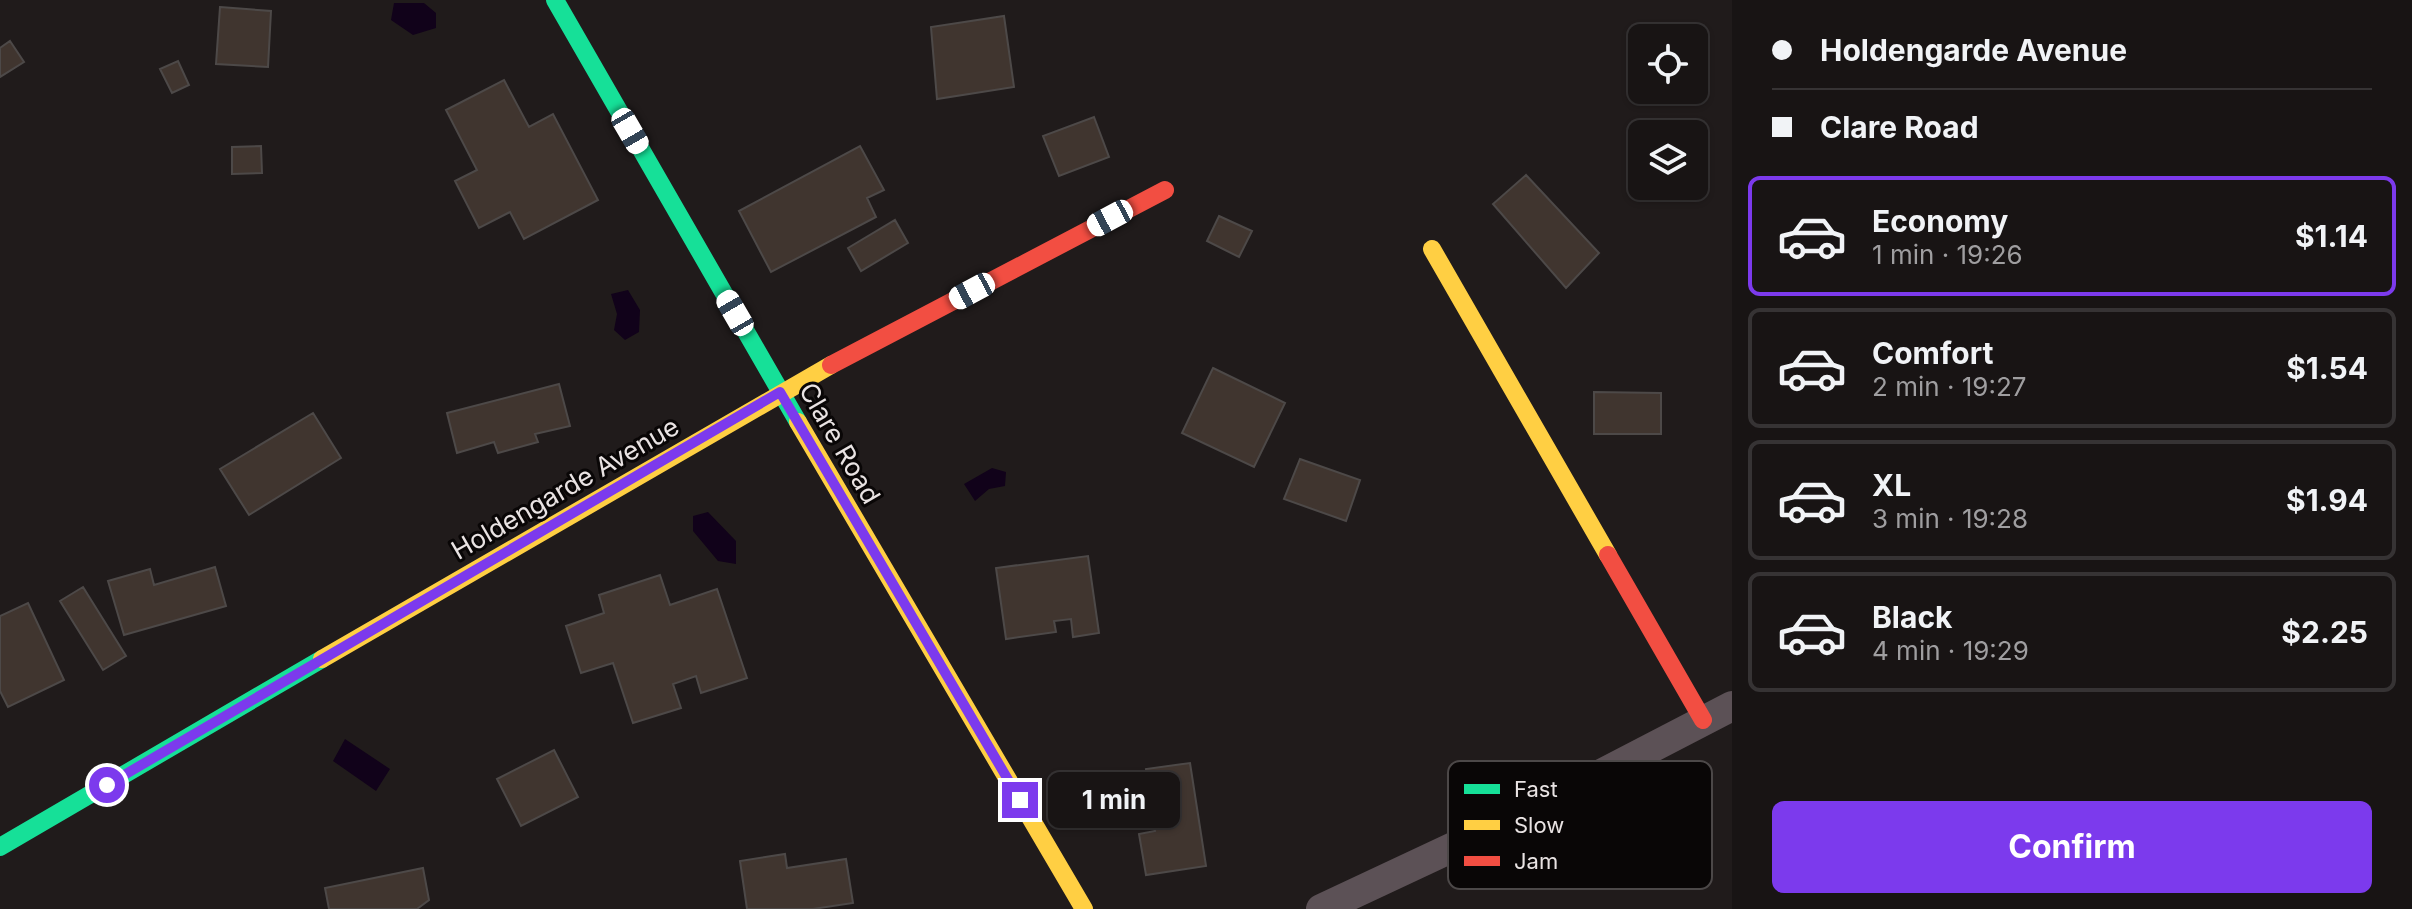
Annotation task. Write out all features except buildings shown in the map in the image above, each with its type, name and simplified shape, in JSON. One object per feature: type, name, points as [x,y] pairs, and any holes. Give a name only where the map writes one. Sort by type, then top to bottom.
[{"type":"street","name":"Clare Road","points":[[555,0],[780,392],[1084,909]]},
{"type":"street","name":"Holdengarde Avenue","points":[[0,847],[780,392],[1165,190]]},
{"type":"street","points":[[1432,249],[1703,720]]},
{"type":"street","points":[[1625,761],[1732,706]]},
{"type":"street","points":[[1321,909],[1448,849]]},
{"type":"shaded area","points":[[394,3],[424,3],[436,13],[436,28],[413,35],[391,20]]},
{"type":"shaded area","points":[[628,290],[640,310],[639,332],[625,340],[614,330],[617,314],[611,294]]},
{"type":"shaded area","points":[[992,468],[1006,472],[1005,486],[989,489],[975,501],[964,484]]},
{"type":"shaded area","points":[[708,512],[736,541],[736,564],[718,561],[693,531],[693,516]]},
{"type":"shaded area","points":[[345,739],[390,769],[376,791],[333,761]]},
{"type":"traffic: fast","points":[[555,0],[798,422]]},
{"type":"traffic: fast","points":[[0,847],[322,659]]},
{"type":"traffic: slow","points":[[1432,249],[1608,555]]},
{"type":"traffic: slow","points":[[322,659],[831,365]]},
{"type":"traffic: slow","points":[[798,422],[1084,909]]},
{"type":"traffic: jam","points":[[831,365],[1165,190]]},
{"type":"traffic: jam","points":[[1608,555],[1703,720]]},
{"type":"route","points":[[107,785],[780,392],[1020,800]]}]
